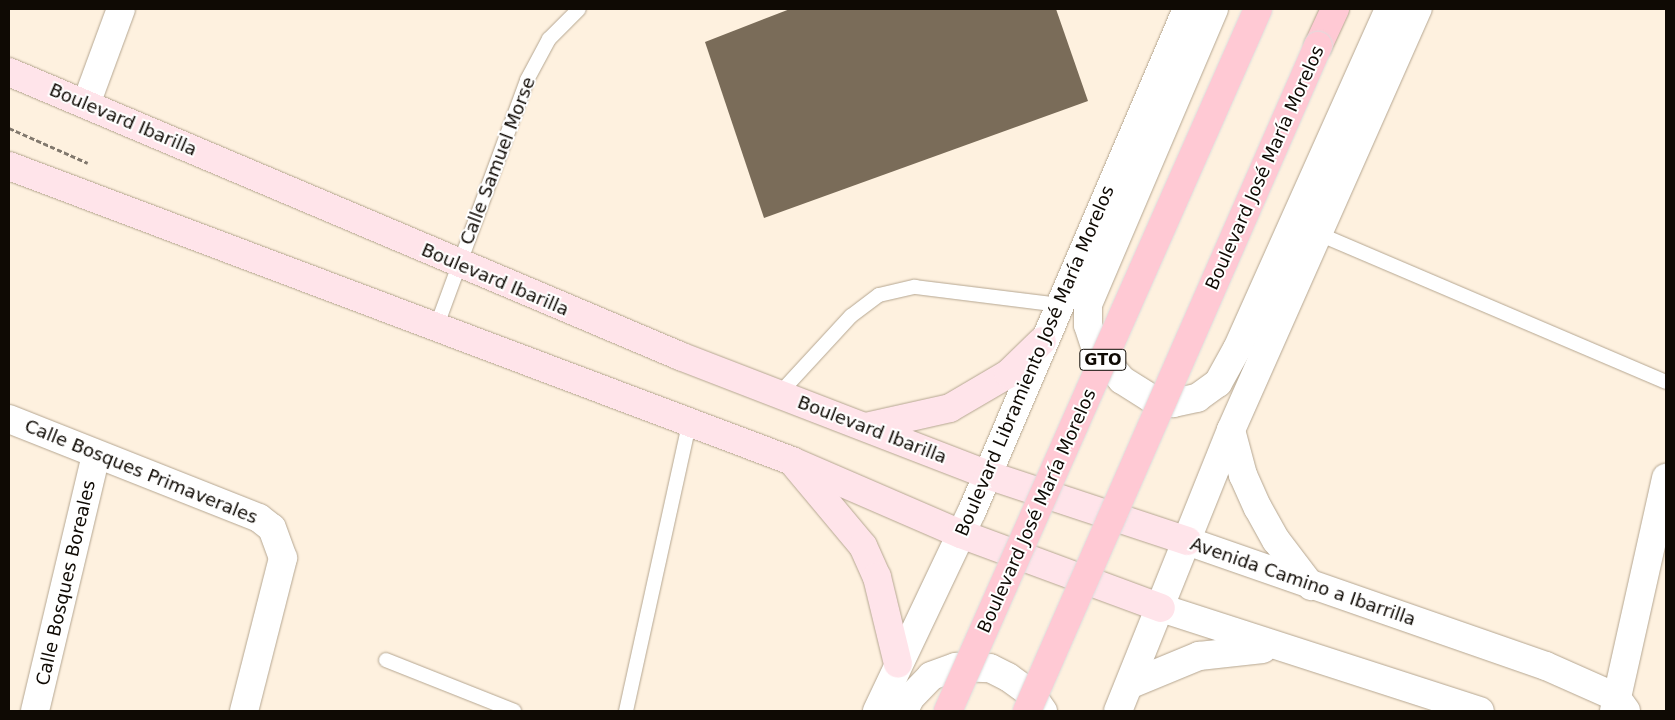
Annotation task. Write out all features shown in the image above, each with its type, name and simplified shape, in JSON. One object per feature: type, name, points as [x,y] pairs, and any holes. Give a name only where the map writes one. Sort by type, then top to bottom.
[{"type":"main road","name":"Boulevard José María Morelos","points":[[948,711],[1258,9]]},
{"type":"main road","name":"Boulevard José María Morelos","points":[[1027,711],[1335,9]]},
{"type":"main road","name":"Boulevard Ibarilla","points":[[9,72],[458,265],[779,394],[988,475]]},
{"type":"main road","points":[[9,166],[437,326],[689,424],[792,461],[961,534],[1161,608]]},
{"type":"main road","points":[[866,428],[950,408],[1008,374],[1042,341]]},
{"type":"main road","points":[[792,461],[863,546],[877,577],[898,664]]},
{"type":"main road","name":"Avenida Camino a Ibarrilla","points":[[988,475],[1187,542]]},
{"type":"street","points":[[86,104],[121,9]]},
{"type":"street","name":"Boulevard Libramiento José María Morelos","points":[[877,711],[988,475],[1042,341],[1187,9]]},
{"type":"street","points":[[1214,9],[1088,305],[1088,325],[1096,349],[1122,380],[1151,398],[1173,403],[1198,398],[1218,383],[1237,349],[1389,9]]},
{"type":"street","points":[[1118,711],[1131,684],[1231,430],[1418,9]]},
{"type":"street","name":"Calle Bosques Primaverales","points":[[9,420],[260,518],[272,528],[283,558],[244,711]]},
{"type":"street","points":[[1231,430],[1244,475],[1258,508],[1276,540],[1312,586]]},
{"type":"street","name":"Calle Bosques Boreales","points":[[35,711],[96,455]]},
{"type":"street","points":[[1619,707],[1666,478]]},
{"type":"street","name":"Avenida Camino a Ibarrilla","points":[[1187,542],[1546,666],[1619,707]]},
{"type":"street","points":[[1161,608],[1278,648],[1480,711]]},
{"type":"street","points":[[1131,684],[1198,656],[1226,650],[1278,648]]},
{"type":"street","points":[[904,711],[910,698],[931,676],[956,667],[990,668],[1008,677],[1031,694],[1042,711]]},
{"type":"lane","name":"Calle Samuel Morse","points":[[437,326],[527,80],[549,39],[579,9]]},
{"type":"lane","points":[[1319,234],[1666,382]]},
{"type":"lane","points":[[779,394],[851,316],[879,295],[915,287],[1059,305]]},
{"type":"lane","points":[[626,711],[689,424]]},
{"type":"lane","points":[[386,660],[514,711]]},
{"type":"building","points":[[790,9],[1056,9],[1088,101],[764,218],[705,42]]}]
